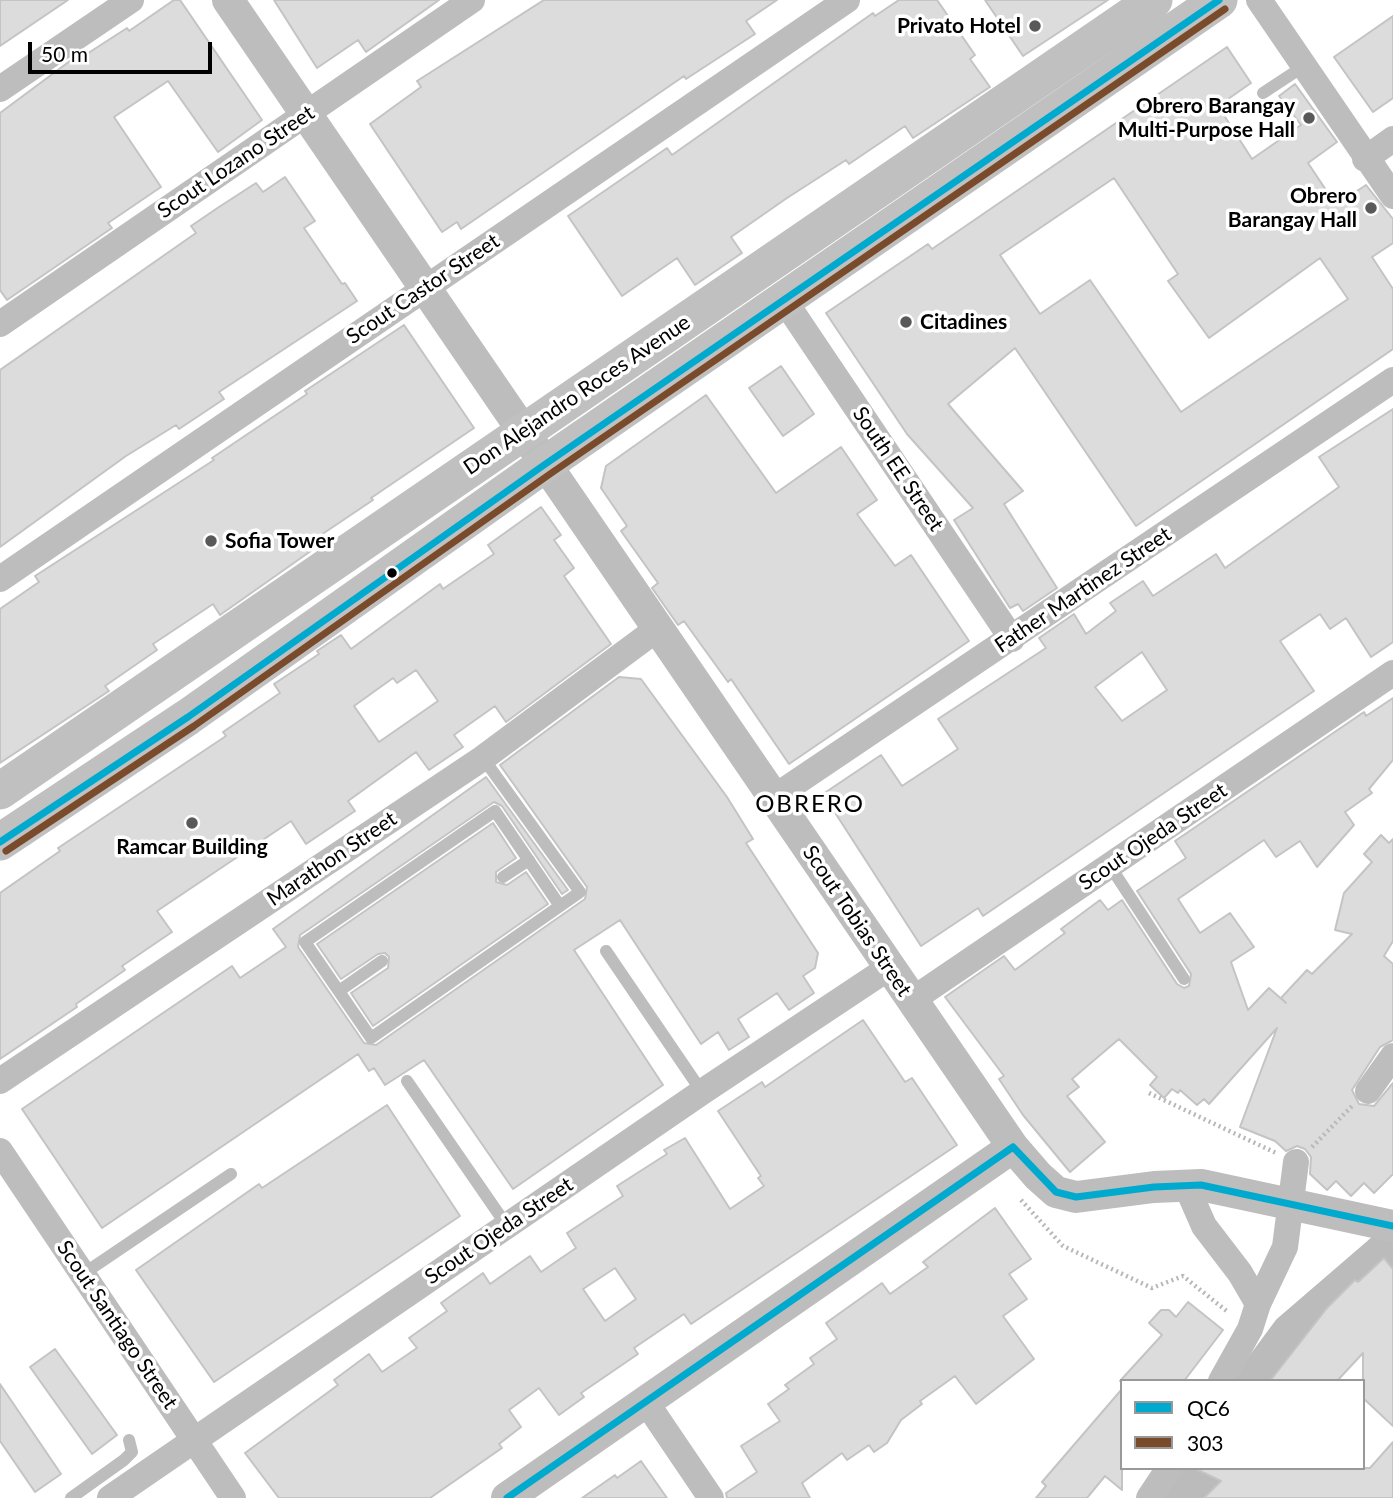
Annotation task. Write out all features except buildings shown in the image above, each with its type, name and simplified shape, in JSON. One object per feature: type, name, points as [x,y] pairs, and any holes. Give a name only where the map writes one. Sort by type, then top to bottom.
[{"type":"main road","name":"Don Alejandro Roces Avenue","points":[[0,791],[1154,0]]},
{"type":"main road","name":"Don Alejandro Roces Avenue","points":[[0,842],[188,717],[544,465],[1219,0]]},
{"type":"street","points":[[0,89],[131,0]]},
{"type":"street","name":"Scout Tobias Street","points":[[228,0],[890,967],[1004,1155],[1056,1192],[1076,1197],[1186,1185],[1230,1189],[1393,1226]]},
{"type":"street","name":"Scout Lozano Street","points":[[0,324],[472,0]]},
{"type":"street","name":"Scout Castor Street","points":[[0,579],[847,0]]},
{"type":"street","points":[[1259,0],[1393,197]]},
{"type":"street","points":[[1365,159],[1393,139]]},
{"type":"street","name":"South EE Street","points":[[784,300],[1012,639]]},
{"type":"street","name":"Father Martinez Street","points":[[773,797],[1012,639],[1393,380]]},
{"type":"street","name":"Marathon Street","points":[[0,1081],[483,758],[657,629]]},
{"type":"street","name":"Scout Ojeda Street","points":[[912,1000],[1393,673]]},
{"type":"street","name":"Scout Ojeda Street","points":[[110,1498],[702,1092],[890,967]]},
{"type":"street","points":[[1368,1091],[1393,1056]]},
{"type":"street","name":"Scout Santiago Street","points":[[0,1151],[233,1498]]},
{"type":"street","points":[[507,1498],[1004,1155]]},
{"type":"street","points":[[1222,1379],[1250,1329],[1258,1304],[1285,1247],[1296,1162]]},
{"type":"street","points":[[1186,1185],[1204,1226],[1240,1273],[1258,1304]]},
{"type":"street","points":[[646,1402],[710,1498]]},
{"type":"street","points":[[1149,1498],[1168,1470]]},
{"type":"lane","points":[[1263,93],[1304,66]]},
{"type":"lane","points":[[483,758],[580,892],[560,906],[371,1038],[305,942],[495,811],[560,906]]},
{"type":"lane","points":[[503,877],[529,860]]},
{"type":"lane","points":[[1110,866],[1184,979]]},
{"type":"lane","points":[[606,951],[702,1092]]},
{"type":"lane","points":[[339,991],[382,961]]},
{"type":"lane","points":[[407,1081],[507,1226]]},
{"type":"lane","points":[[83,1274],[231,1174]]},
{"type":"lane","points":[[71,1498],[132,1452],[129,1440]]},
{"type":"path","points":[[1149,1093],[1296,1162],[1368,1091]]},
{"type":"path","points":[[1004,1155],[1026,1208],[1063,1246],[1152,1288],[1183,1276],[1207,1297]]},
{"type":"waterway","points":[[1259,1379],[1292,1335],[1393,1248]]},
{"type":"waterway","points":[[1186,1498],[1202,1470]]},
{"type":"transit line","name":"QC6","points":[[0,842],[188,717],[544,465],[1219,0]]},
{"type":"transit line","name":"303","points":[[6,851],[194,726],[550,474],[1225,9]]},
{"type":"transit line","name":"QC6","points":[[1013,1147],[1056,1192],[1076,1197],[1154,1187],[1201,1185],[1393,1226]]},
{"type":"transit line","name":"QC6","points":[[507,1498],[1013,1147]]},
{"type":"place","name":"Privato Hotel","points":[[1035,26]]},
{"type":"place","name":"Obrero Barangay Multi-Purpose Hall","points":[[1309,118]]},
{"type":"place","name":"Obrero Barangay Hall","points":[[1371,208]]},
{"type":"place","name":"Citadines","points":[[906,322]]},
{"type":"place","name":"Sofia Tower","points":[[211,541]]},
{"type":"place","name":"Ramcar Building","points":[[192,823]]},
{"type":"district","name":"OBRERO","points":[[810,804]]}]
